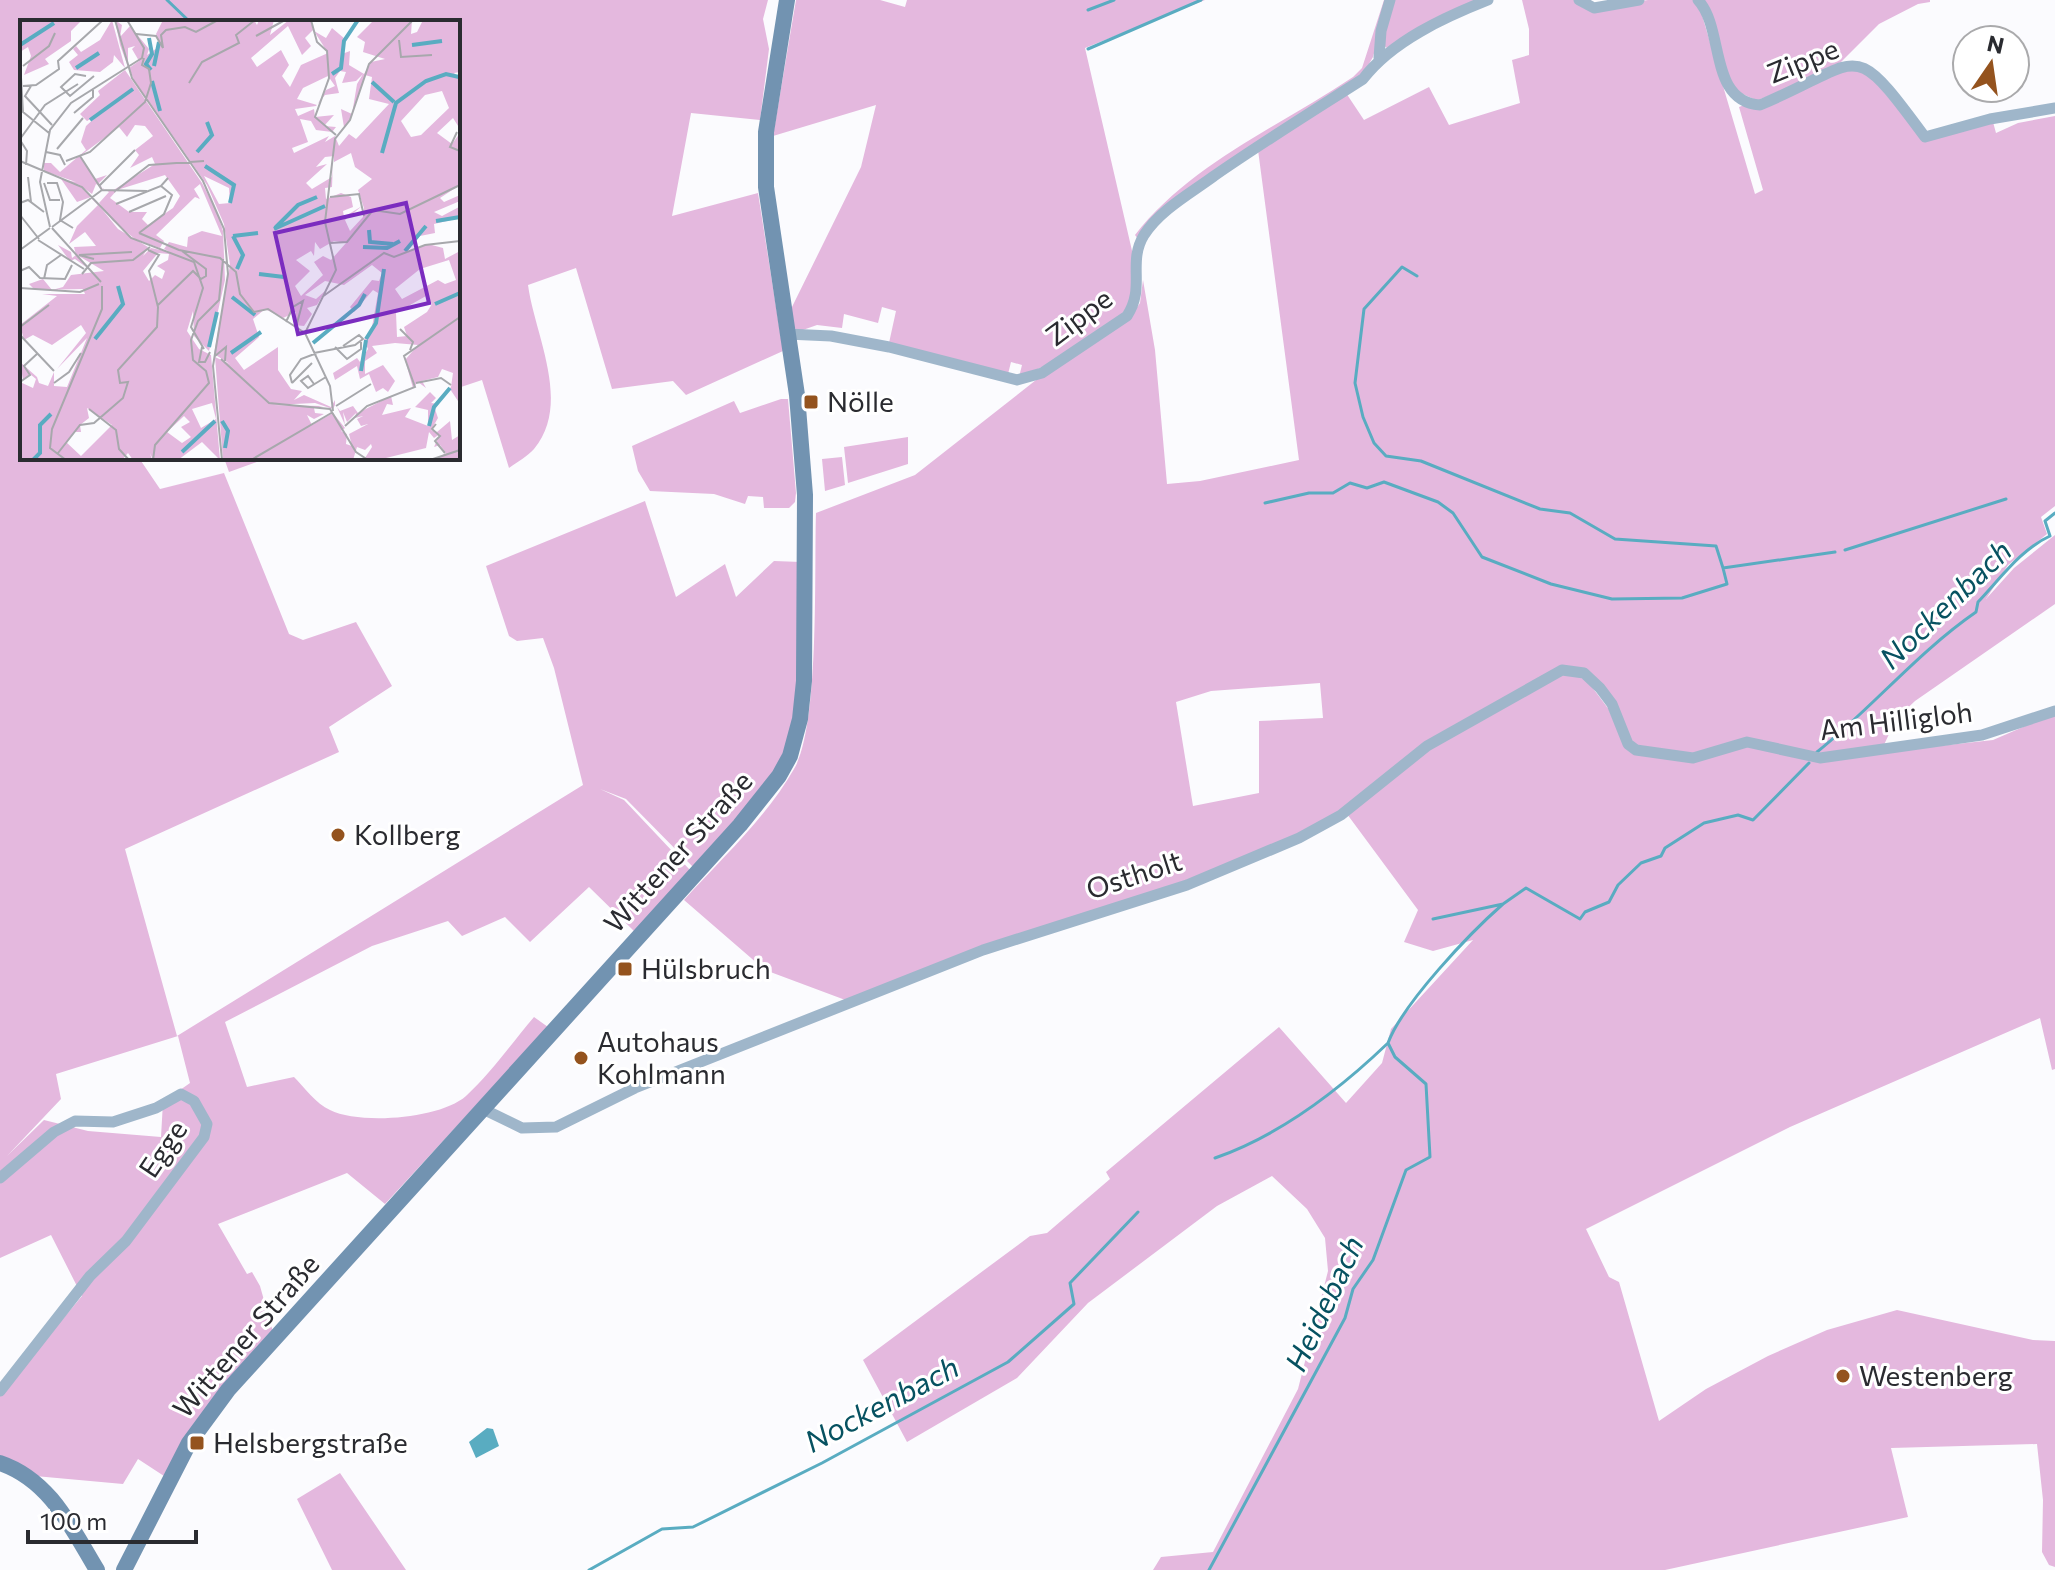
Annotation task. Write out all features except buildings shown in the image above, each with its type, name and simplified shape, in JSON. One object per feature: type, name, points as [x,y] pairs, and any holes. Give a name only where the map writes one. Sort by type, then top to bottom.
[{"type":"main road","name":"Wittener Straße","points":[[124,1570],[189,1443],[228,1390],[740,825],[779,776],[790,756],[803,700],[807,572],[799,421],[766,187],[766,132],[787,0]]},
{"type":"main road","points":[[0,1463],[19,1470],[46,1489],[97,1570]]},
{"type":"street","points":[[1379,58],[1381,31],[1390,0]]},
{"type":"street","name":"Zippe","points":[[787,334],[831,336],[889,347],[1017,380],[1042,373],[1127,316],[1136,302],[1139,288],[1135,262],[1139,246],[1146,232],[1177,202],[1363,79],[1379,58],[1461,11],[1488,0]]},
{"type":"street","points":[[1579,0],[1594,8],[1639,0]]},
{"type":"street","name":"Zippe","points":[[1698,0],[1709,21],[1732,94],[1747,104],[1760,105],[1842,65],[1861,64],[1872,70],[1893,93],[1925,137],[2055,108]]},
{"type":"street","name":"Ostholt","points":[[483,1109],[522,1128],[556,1127],[635,1088],[983,950],[1187,885],[1299,838],[1341,815],[1427,746],[1562,670],[1584,673],[1600,688],[1612,704],[1623,737],[1636,750],[1693,758],[1740,743]]},
{"type":"street","name":"Am Hilligloh","points":[[1740,743],[1820,758],[1982,735],[2055,711]]},
{"type":"street","name":"Egge","points":[[0,1178],[54,1132],[75,1121],[113,1122],[156,1108],[181,1094],[194,1101],[207,1124],[204,1137],[126,1241],[90,1276],[0,1391]]},
{"type":"shaded area","points":[[0,0],[768,0],[763,19],[769,49],[760,120],[691,113],[672,216],[758,193],[783,351],[686,395],[673,381],[612,389],[576,268],[528,285],[548,369],[550,411],[545,431],[534,449],[509,468],[482,380],[460,387],[460,20],[20,20],[20,460],[140,460],[160,489],[224,473],[289,634],[303,640],[356,622],[392,686],[329,727],[339,752],[125,849],[177,1036],[583,785],[554,668],[543,638],[517,641],[509,636],[486,566],[645,501],[676,597],[725,564],[736,597],[774,561],[801,562],[794,721],[780,763],[750,804],[693,867],[626,799],[600,789],[624,800],[690,870],[636,933],[589,887],[530,942],[505,917],[462,936],[448,921],[372,946],[225,1022],[247,1087],[294,1077],[315,1100],[330,1110],[343,1115],[379,1118],[419,1114],[454,1104],[484,1078],[534,1017],[548,1027],[385,1204],[347,1173],[218,1224],[247,1274],[252,1272],[260,1286],[273,1332],[164,1476],[138,1459],[123,1484],[35,1476],[0,1459],[0,1394],[82,1296],[51,1235],[0,1258]],"holes":[[[178,1036],[190,1083],[163,1102],[161,1137],[88,1131],[44,1120],[7,1156],[61,1099],[56,1074]]]},
{"type":"shaded area","points":[[796,0],[880,0],[905,7],[907,0],[1205,0],[1085,48],[1133,255],[1133,290],[1129,303],[1119,317],[1076,348],[1019,377],[1022,365],[1011,362],[1008,374],[889,343],[896,311],[882,307],[878,323],[844,314],[842,328],[817,325],[800,331],[794,328],[791,309],[861,167],[876,105],[773,136]]},
{"type":"shaded area","points":[[1384,0],[1388,0],[1373,57],[1363,74],[1264,139],[1138,239],[1135,235],[1182,187],[1237,148],[1353,77],[1362,68]]},
{"type":"shaded area","points":[[1392,0],[1481,0],[1387,48],[1383,45]]},
{"type":"shaded area","points":[[1522,0],[1574,0],[1590,11],[1599,11],[1648,0],[1694,0],[1699,5],[1755,194],[1763,190],[1739,107],[1836,71],[1865,70],[1925,140],[1993,122],[1996,133],[2018,123],[2055,116],[2055,506],[2041,517],[2047,534],[2008,565],[1986,599],[2014,568],[2055,535],[2055,604],[1915,701],[1896,719],[1883,747],[1814,754],[1749,739],[1702,755],[1637,747],[1577,667],[1426,743],[1332,816],[1298,836],[1187,883],[848,1001],[765,970],[684,900],[770,804],[794,769],[802,748],[812,684],[816,513],[915,475],[1036,380],[1133,313],[1140,303],[1143,280],[1155,350],[1167,484],[1200,481],[1299,460],[1258,150],[1346,93],[1364,120],[1429,87],[1449,125],[1520,103],[1512,60],[1529,55],[1529,29]],"holes":[[[1320,683],[1323,718],[1259,721],[1259,793],[1193,806],[1176,702],[1211,691]]]},
{"type":"shaded area","points":[[1704,0],[1930,2],[1918,4],[1879,24],[1841,62],[1769,98],[1756,100],[1736,91],[1721,58]]},
{"type":"shaded area","points":[[788,399],[796,493],[795,502],[789,508],[764,508],[763,497],[748,496],[745,504],[714,494],[650,491],[638,471],[632,446],[734,401],[740,413]]},
{"type":"shaded area","points":[[908,437],[908,464],[848,483],[844,447]]},
{"type":"shaded area","points":[[842,457],[845,485],[825,491],[822,459]]},
{"type":"shaded area","points":[[225,460],[262,460],[229,472]]},
{"type":"shaded area","points":[[1559,674],[1581,675],[1603,696],[1623,743],[1693,760],[1751,744],[1813,760],[1993,740],[2055,713],[2055,1069],[2052,1070],[2040,1018],[1790,1127],[1586,1229],[1609,1277],[1619,1282],[1659,1421],[1706,1389],[1768,1356],[1827,1330],[1897,1310],[2033,1340],[2055,1341],[2055,1567],[2049,1565],[2042,1552],[2043,1500],[2037,1444],[1891,1448],[1908,1517],[1665,1570],[1153,1570],[1161,1557],[1213,1552],[1298,1389],[1328,1271],[1325,1238],[1307,1209],[1272,1176],[1217,1206],[1088,1303],[1017,1378],[907,1442],[863,1360],[1030,1236],[1047,1233],[1110,1179],[1106,1172],[1279,1027],[1346,1103],[1382,1063],[1391,1029],[1473,940],[1433,951],[1404,942],[1418,910],[1347,814],[1422,754]]},
{"type":"shaded area","points":[[340,1473],[406,1570],[332,1570],[297,1499]]},
{"type":"water","points":[[487,1428],[493,1429],[499,1446],[476,1458],[469,1442]]},
{"type":"waterway","points":[[167,0],[188,20]]},
{"type":"waterway","points":[[1088,10],[1114,0]]},
{"type":"waterway","points":[[1088,49],[1201,0]]},
{"type":"waterway","points":[[1417,276],[1402,267],[1364,309],[1355,383],[1363,417],[1374,443],[1386,456],[1421,461],[1540,509],[1570,513],[1615,539],[1716,546],[1723,568]]},
{"type":"waterway","points":[[1265,503],[1309,493],[1333,493],[1350,483],[1367,488],[1384,482],[1438,502],[1453,513],[1482,557],[1551,584],[1612,599],[1682,598],[1727,584],[1723,568],[1835,552]]},
{"type":"waterway","points":[[1845,550],[2006,499]]},
{"type":"waterway","name":"Nockenbach","points":[[1817,752],[1934,645],[1976,612],[1978,602],[2011,565],[2050,536],[2045,521],[2055,513]]},
{"type":"waterway","name":"Nockenbach","points":[[1433,919],[1503,904],[1526,888],[1580,919],[1585,912],[1609,902],[1618,885],[1641,863],[1661,856],[1665,848],[1704,823],[1738,815],[1753,820],[1809,763]]},
{"type":"waterway","name":"Heidebach","points":[[1209,1570],[1345,1318],[1353,1289],[1373,1260],[1406,1170],[1430,1157],[1426,1084],[1395,1057],[1388,1043],[1422,989],[1473,932],[1503,904]]},
{"type":"waterway","name":"Nockenbach","points":[[1215,1158],[1263,1137],[1308,1110],[1388,1043]]},
{"type":"waterway","name":"Nockenbach","points":[[589,1570],[662,1529],[693,1527],[822,1463],[1008,1362],[1074,1304],[1070,1283],[1138,1212]]},
{"type":"place","name":"Nölle","points":[[811,402]]},
{"type":"place","name":"Kollberg","points":[[338,835]]},
{"type":"place","name":"Hülsbruch","points":[[625,969]]},
{"type":"place","name":"Autohaus Kohlmann","points":[[581,1058]]},
{"type":"place","name":"Westenberg","points":[[1843,1376]]},
{"type":"place","name":"Helsbergstraße","points":[[197,1443]]}]
